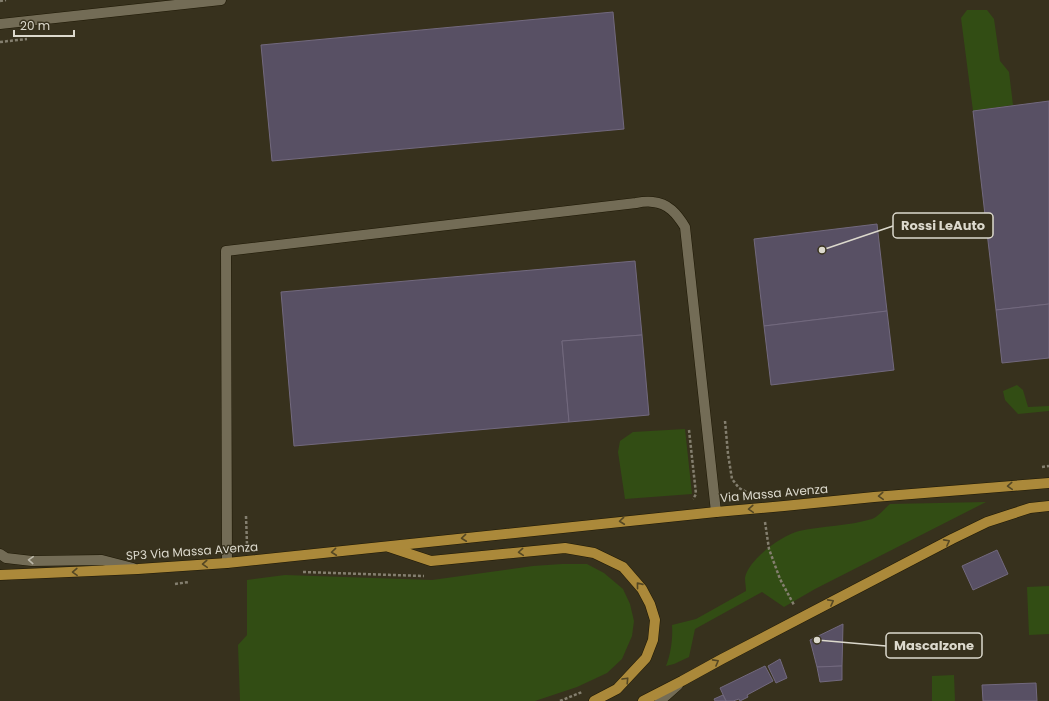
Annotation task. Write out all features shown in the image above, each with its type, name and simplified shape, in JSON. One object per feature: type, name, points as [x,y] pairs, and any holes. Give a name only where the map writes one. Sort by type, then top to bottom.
[{"type":"main road","name":"Via Massa Avenza","points":[[502,534],[874,496],[1049,483]]},
{"type":"main road","points":[[643,701],[987,522],[1030,508],[1049,506]]},
{"type":"main road","name":"SP3 Via Massa Avenza","points":[[0,575],[138,569],[227,563],[502,534]]},
{"type":"main road","name":"SP3 Via Massa Avenza","points":[[385,546],[431,561],[565,548],[594,552],[623,567],[642,589],[650,604],[654,620],[653,640],[646,658],[617,689],[594,701]]},
{"type":"street","points":[[0,24],[222,0]]},
{"type":"street","points":[[227,563],[226,251],[636,203],[653,202],[666,205],[673,211],[685,227],[716,512]]},
{"type":"street","points":[[0,554],[6,558],[32,561],[102,560],[138,569]]},
{"type":"street","points":[[660,701],[682,681]]},
{"type":"path","points":[[0,1],[6,0]]},
{"type":"path","points":[[0,42],[27,39]]},
{"type":"path","points":[[725,422],[732,479],[739,488],[750,494],[756,494]]},
{"type":"path","points":[[689,430],[696,494],[693,499]]},
{"type":"path","points":[[246,516],[247,544],[253,549]]},
{"type":"path","points":[[299,572],[430,576]]},
{"type":"path","points":[[175,584],[191,582]]},
{"type":"path","points":[[560,701],[586,690]]},
{"type":"green space","points":[[967,10],[987,10],[994,19],[1000,61],[1009,72],[1013,105],[973,111],[961,18]]},
{"type":"green space","points":[[1017,385],[1023,390],[1028,407],[1049,406],[1049,411],[1018,414],[1005,400],[1003,391]]},
{"type":"green space","points":[[685,429],[692,494],[625,499],[618,452],[620,441],[633,432]]},
{"type":"green space","points":[[986,502],[815,589],[784,607],[762,592],[695,629],[689,657],[666,666],[671,646],[672,625],[696,619],[746,591],[745,578],[747,571],[752,564],[767,549],[792,533],[872,519],[890,504]]},
{"type":"green space","points":[[587,564],[604,573],[623,589],[630,604],[634,621],[632,636],[622,659],[607,673],[577,687],[535,701],[240,701],[238,645],[247,635],[247,580],[285,575],[432,580],[533,566]]},
{"type":"green space","points":[[1049,586],[1049,634],[1029,635],[1027,587]]},
{"type":"green space","points":[[954,675],[955,701],[932,701],[932,676]]},
{"type":"building","points":[[613,12],[624,129],[272,161],[261,45]]},
{"type":"building","points":[[1049,101],[1049,304],[996,310],[973,111]]},
{"type":"building","points":[[877,224],[887,311],[764,326],[754,239]]},
{"type":"building","points":[[635,261],[642,335],[562,341],[569,422],[294,446],[281,292]]},
{"type":"building","points":[[1049,304],[1049,358],[1002,363],[996,310]]},
{"type":"building","points":[[887,311],[894,370],[771,385],[764,326]]},
{"type":"building","points":[[642,335],[649,415],[569,422],[562,341]]},
{"type":"building","points":[[997,550],[1008,574],[973,590],[962,566]]},
{"type":"building","points":[[843,624],[842,666],[817,667],[810,640]]},
{"type":"building","points":[[780,659],[787,678],[776,683],[768,666]]},
{"type":"building","points":[[765,666],[773,681],[747,695],[748,697],[740,701],[739,699],[726,701],[720,688]]},
{"type":"building","points":[[842,666],[842,680],[820,682],[817,667]]},
{"type":"building","points":[[1036,683],[1037,701],[983,701],[982,685]]},
{"type":"building","points":[[723,695],[726,701],[715,701],[714,699]]},
{"type":"place","name":"Rossi LeAuto","points":[[822,250]]},
{"type":"place","name":"Mascalzone","points":[[817,640]]}]
